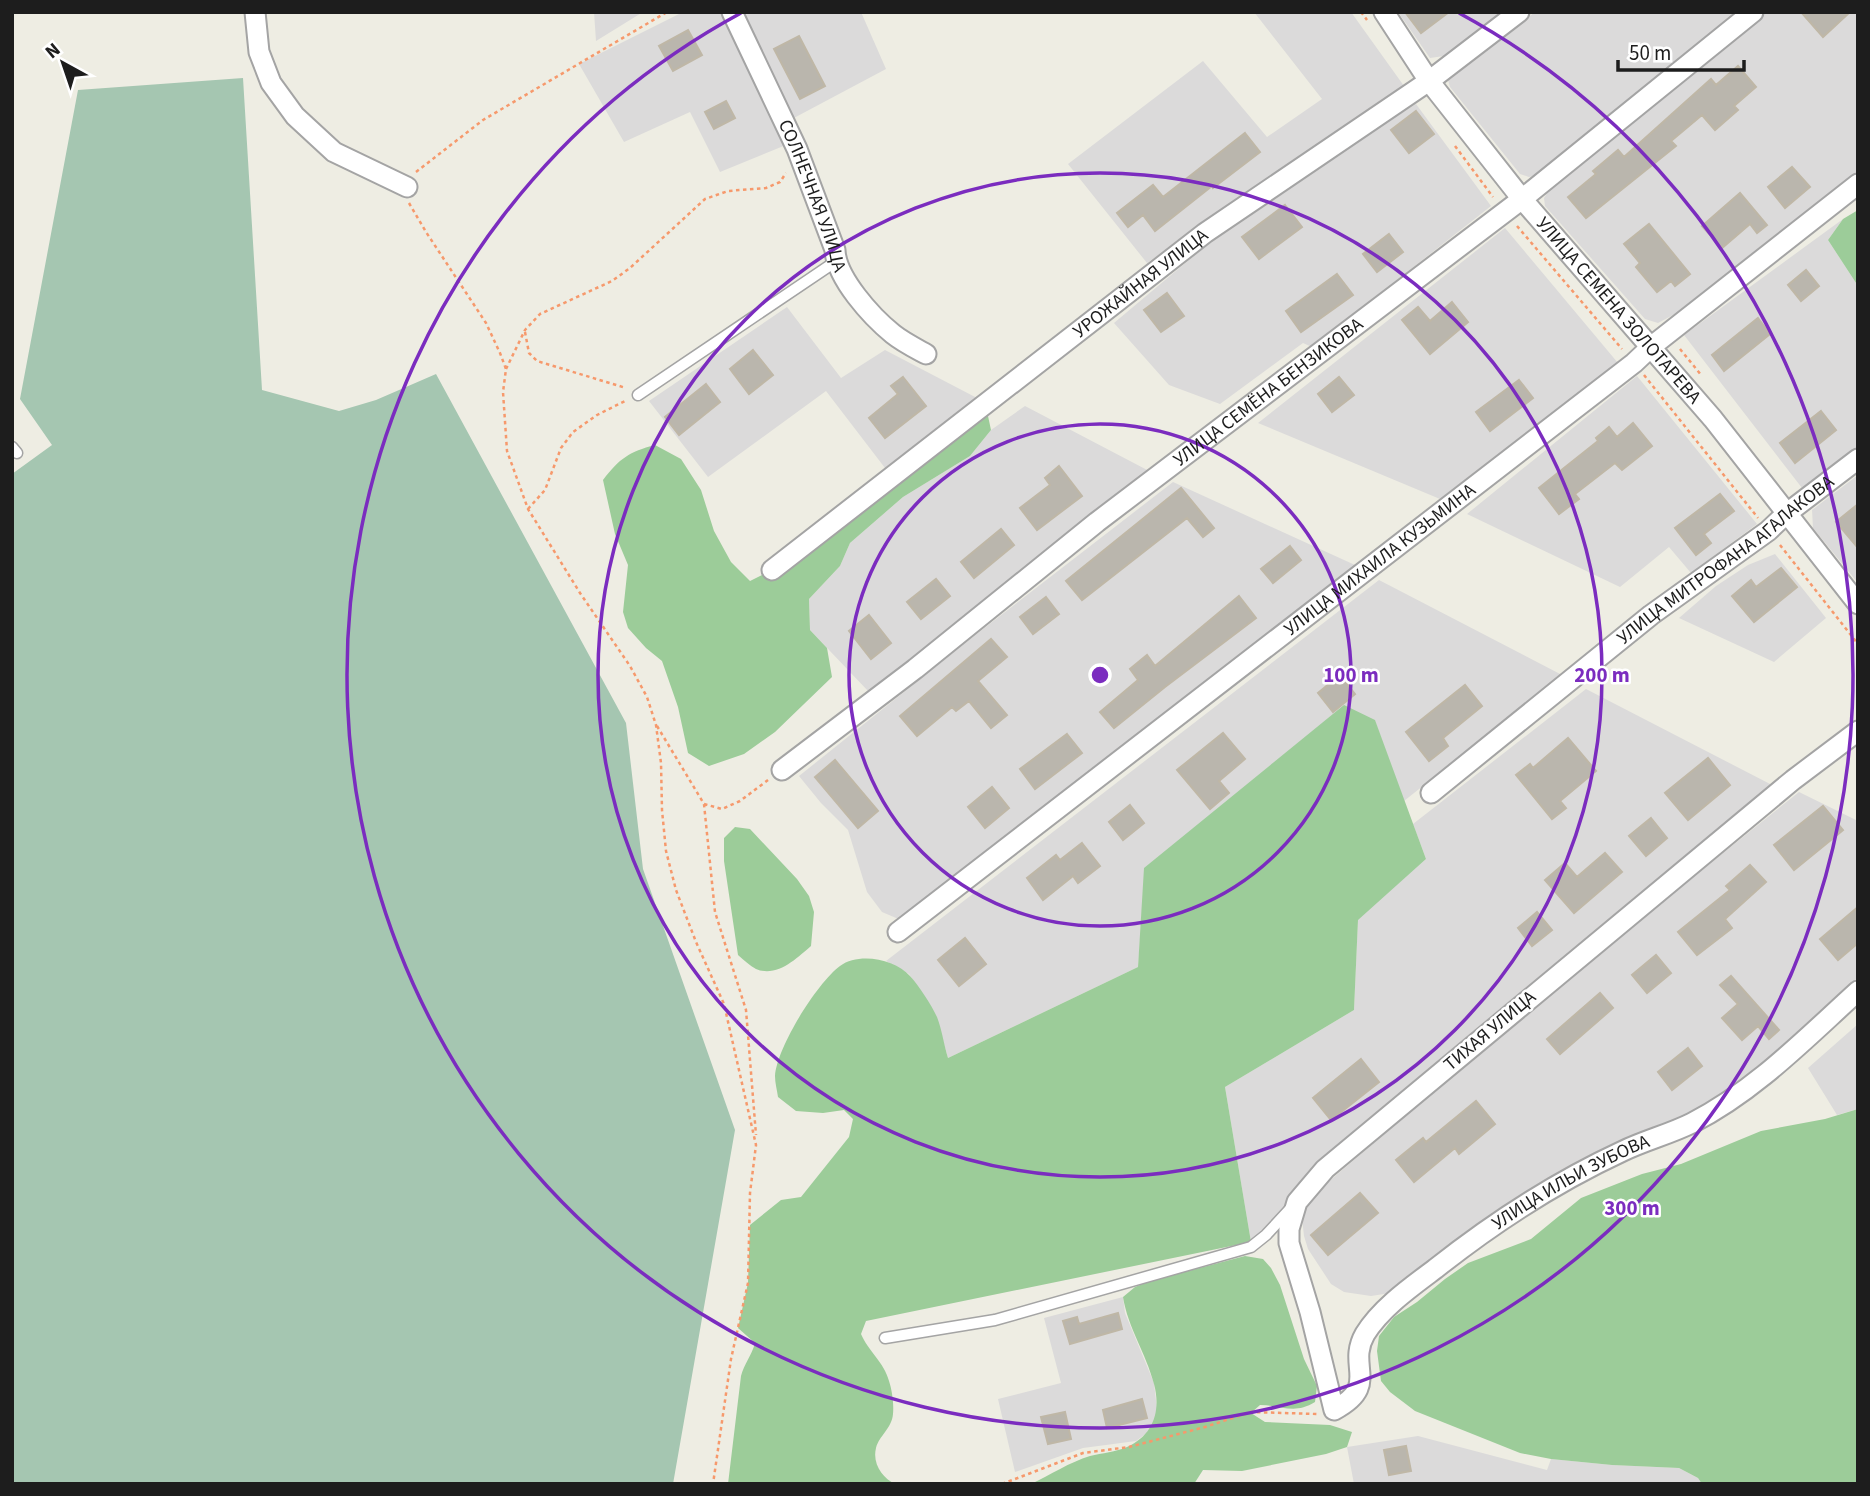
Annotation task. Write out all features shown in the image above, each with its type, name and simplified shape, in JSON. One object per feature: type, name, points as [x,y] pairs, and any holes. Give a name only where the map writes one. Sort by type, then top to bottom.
[{"type":"street","points":[[255,12],[259,52],[271,83],[295,116],[334,152],[407,187]]},
{"type":"street","name":"СОЛНЕЧНАЯ УЛИЦА","points":[[732,12],[797,149],[835,250],[835,262],[866,308],[895,336],[926,354]]},
{"type":"street","name":"УРОЖАЙНАЯ УЛИЦА","points":[[772,570],[1205,233],[1429,80],[1520,12]]},
{"type":"street","name":"УЛИЦА СЕМЁНА БЕНЗИКОВА","points":[[782,770],[915,669],[1097,522],[1522,199],[1753,12]]},
{"type":"street","name":"УЛИЦА СЕМЕНА ЗОЛОТАРЕВА","points":[[1376,18],[1429,80],[1522,199],[1713,419],[1858,604]]},
{"type":"street","name":"УЛИЦА МИХАИЛА КУЗЬМИНА","points":[[898,932],[1634,363],[1858,184]]},
{"type":"street","name":"УЛИЦА МИТРОФАНА АГАЛАКОВА","points":[[1430,793],[1651,615],[1768,531],[1786,514],[1858,460]]},
{"type":"street","name":"ТИХАЯ УЛИЦА","points":[[1334,1410],[1310,1312],[1289,1243],[1289,1229],[1297,1202],[1325,1168],[1772,797],[1858,731]]},
{"type":"street","name":"УЛИЦА ИЛЬИ ЗУБОВА","points":[[1334,1410],[1350,1402],[1361,1388],[1360,1355],[1364,1335],[1386,1309],[1436,1268],[1511,1213],[1562,1181],[1624,1150],[1691,1123],[1727,1101],[1768,1072],[1858,991]]},
{"type":"lane","points":[[638,394],[835,262]]},
{"type":"lane","points":[[885,1338],[995,1320],[1251,1247],[1297,1202]]},
{"type":"path","points":[[506,369],[486,323],[408,202],[407,187],[417,170],[483,120],[667,12]]},
{"type":"path","points":[[1361,12],[1376,18]]},
{"type":"path","points":[[1455,146],[1504,212],[1634,363],[1858,644]]},
{"type":"path","points":[[756,1145],[724,1004],[676,890],[666,851],[661,763],[656,725],[647,697],[630,666],[580,593],[528,509],[507,451],[503,391],[506,369],[525,330],[540,314],[612,281],[705,199],[728,191],[766,188],[780,182],[786,175],[797,149]]},
{"type":"path","points":[[525,330],[529,353],[537,361],[622,385],[638,394]]},
{"type":"path","points":[[528,509],[545,490],[561,448],[572,432],[597,415],[638,394]]},
{"type":"path","points":[[656,725],[704,804],[715,912],[746,1010],[756,1145],[750,1193],[748,1283],[731,1359],[713,1484]]},
{"type":"path","points":[[704,804],[722,809],[740,801],[782,770]]},
{"type":"path","points":[[1002,1484],[1083,1453],[1129,1447],[1251,1412],[1309,1415],[1334,1410]]},
{"type":"shaded area","points":[[594,12],[643,12],[596,41]]},
{"type":"shaded area","points":[[683,12],[723,12],[786,145],[720,172],[690,112],[624,142],[579,64]]},
{"type":"shaded area","points":[[740,12],[861,12],[886,69],[792,119]]},
{"type":"shaded area","points":[[1254,12],[1351,12],[1404,86],[1147,263],[1068,164],[1203,61],[1267,137],[1322,99]]},
{"type":"shaded area","points":[[1398,12],[1502,12],[1444,56],[1430,58]]},
{"type":"shaded area","points":[[1535,12],[1742,12],[1538,175],[1529,177],[1520,174],[1450,87],[1448,80]]},
{"type":"shaded area","points":[[1766,12],[1858,12],[1858,174],[1686,308],[1658,323],[1645,319],[1545,206],[1544,198],[1553,184]]},
{"type":"shaded area","points":[[1416,104],[1491,206],[1312,347],[1303,343],[1220,404],[1169,385],[1114,323],[1202,249],[1291,182]]},
{"type":"shaded area","points":[[1843,219],[1828,240],[1858,286],[1858,447],[1802,488],[1684,335]]},
{"type":"shaded area","points":[[1505,228],[1618,363],[1440,499],[1258,423]]},
{"type":"shaded area","points":[[787,307],[841,378],[885,350],[977,398],[885,468],[826,391],[708,477],[649,401]]},
{"type":"shaded area","points":[[1637,376],[1757,524],[1691,573],[1669,547],[1620,587],[1467,514]]},
{"type":"shaded area","points":[[1025,406],[1151,472],[869,692],[810,630],[809,599],[840,566],[850,543],[903,497],[970,456],[991,430]]},
{"type":"shaded area","points":[[1858,475],[1858,583],[1813,528],[1812,510]]},
{"type":"shaded area","points":[[1173,482],[1355,565],[901,920],[882,912],[867,892],[848,830],[799,776]]},
{"type":"shaded area","points":[[1775,554],[1826,618],[1774,662],[1679,618],[1716,586],[1748,565]]},
{"type":"shaded area","points":[[1379,580],[1562,675],[1404,801],[1375,721],[1145,868],[1138,967],[948,1058],[936,1016],[909,974],[886,961]]},
{"type":"shaded area","points":[[1586,689],[1772,785],[1353,1132],[1307,1174],[1282,1210],[1251,1242],[1225,1087],[1354,1010],[1358,919],[1426,859],[1413,824]]},
{"type":"shaded area","points":[[1799,792],[1858,821],[1858,977],[1757,1072],[1707,1106],[1652,1130],[1397,1292],[1371,1296],[1344,1292],[1331,1284],[1308,1249],[1304,1236],[1302,1218],[1307,1203],[1320,1189],[1555,988]]},
{"type":"shaded area","points":[[1858,1024],[1858,1109],[1837,1115],[1808,1068]]},
{"type":"shaded area","points":[[1123,1297],[1125,1313],[1154,1383],[1157,1409],[1155,1421],[1147,1433],[1136,1441],[1083,1448],[1015,1472],[998,1399],[1061,1383],[1044,1318]]},
{"type":"shaded area","points":[[1418,1436],[1547,1470],[1551,1459],[1679,1468],[1698,1478],[1702,1484],[1354,1484],[1347,1447]]},
{"type":"green space","points":[[243,78],[262,390],[339,411],[376,400],[436,374],[626,723],[643,869],[735,1130],[673,1484],[12,1484],[12,474],[52,445],[20,399],[78,90]]},
{"type":"green space","points":[[1858,210],[1858,286],[1828,240],[1843,219]]},
{"type":"green space","points":[[988,416],[991,430],[970,456],[903,497],[850,543],[840,566],[809,599],[810,630],[827,648],[832,677],[775,732],[744,754],[709,766],[688,753],[678,707],[662,661],[628,628],[623,612],[628,565],[615,534],[603,480],[609,472],[626,457],[655,445],[681,459],[701,490],[714,531],[731,562],[750,581],[772,570],[959,424]]},
{"type":"green space","points":[[1344,705],[1375,720],[1426,859],[1358,920],[1354,1010],[1225,1087],[1251,1242],[866,1321],[861,1334],[887,1374],[893,1402],[892,1419],[876,1448],[876,1460],[886,1478],[895,1484],[728,1484],[741,1376],[755,1343],[738,1328],[748,1283],[750,1225],[781,1200],[801,1197],[849,1137],[853,1119],[844,1110],[823,1113],[796,1111],[778,1097],[775,1076],[777,1064],[790,1033],[820,986],[840,966],[857,959],[876,959],[895,965],[910,976],[932,1007],[939,1022],[948,1058],[1138,967],[1144,868]]},
{"type":"green space","points":[[735,827],[750,829],[797,879],[809,896],[814,912],[811,946],[779,969],[756,969],[738,955],[724,861],[724,838]]},
{"type":"green space","points":[[1858,1109],[1858,1484],[1702,1484],[1698,1478],[1679,1468],[1612,1465],[1520,1453],[1415,1411],[1390,1392],[1381,1381],[1377,1351],[1379,1336],[1394,1317],[1468,1263],[1531,1239],[1581,1198],[1642,1174],[1681,1164],[1761,1131],[1825,1119]]},
{"type":"green space","points":[[1245,1256],[1263,1259],[1271,1268],[1280,1285],[1304,1359],[1317,1386],[1315,1402],[1308,1406],[1294,1409],[1260,1405],[1251,1413],[1265,1422],[1330,1425],[1352,1432],[1347,1447],[1326,1454],[1242,1471],[1203,1470],[1194,1484],[1031,1484],[1090,1456],[1127,1447],[1144,1436],[1153,1421],[1157,1403],[1154,1384],[1123,1297],[1135,1287],[1150,1281]]},
{"type":"building","points":[[1405,12],[1449,12],[1421,33]]},
{"type":"building","points":[[1801,12],[1850,12],[1823,37]]},
{"type":"building","points":[[688,30],[702,55],[673,71],[659,46]]},
{"type":"building","points":[[799,36],[825,86],[800,99],[774,49]]},
{"type":"building","points":[[1738,66],[1756,87],[1734,106],[1738,110],[1715,130],[1702,115],[1671,141],[1676,146],[1586,218],[1568,197],[1596,174],[1593,171],[1618,150],[1624,157],[1711,79],[1716,85]]},
{"type":"building","points":[[726,101],[735,118],[714,129],[705,112]]},
{"type":"building","points":[[1416,111],[1434,134],[1409,153],[1391,130]]},
{"type":"building","points":[[1245,133],[1260,152],[1155,231],[1143,215],[1128,227],[1117,213],[1153,185],[1163,197]]},
{"type":"building","points":[[1792,167],[1810,187],[1785,208],[1768,187]]},
{"type":"building","points":[[1740,193],[1767,225],[1757,233],[1750,224],[1722,248],[1702,226]]},
{"type":"building","points":[[1285,205],[1302,227],[1259,259],[1242,237]]},
{"type":"building","points":[[1649,224],[1690,274],[1675,286],[1671,281],[1657,292],[1636,267],[1640,263],[1624,244]]},
{"type":"building","points":[[1389,234],[1403,252],[1377,272],[1363,254]]},
{"type":"building","points":[[1806,270],[1819,286],[1801,301],[1788,285]]},
{"type":"building","points":[[1337,274],[1353,295],[1301,332],[1286,311]]},
{"type":"building","points":[[1167,293],[1184,316],[1161,332],[1144,310]]},
{"type":"building","points":[[1452,302],[1468,322],[1430,354],[1402,320],[1418,307],[1430,321]]},
{"type":"building","points":[[1758,318],[1770,334],[1724,371],[1712,355]]},
{"type":"building","points":[[753,350],[773,375],[749,394],[730,369]]},
{"type":"building","points":[[903,377],[926,406],[885,438],[869,418],[898,394],[891,386]]},
{"type":"building","points":[[1339,377],[1354,395],[1332,412],[1318,394]]},
{"type":"building","points":[[1519,380],[1533,398],[1490,431],[1476,412]]},
{"type":"building","points":[[706,384],[720,402],[679,435],[665,417]]},
{"type":"building","points":[[1821,411],[1836,430],[1795,463],[1780,443]]},
{"type":"building","points":[[1633,423],[1652,446],[1622,470],[1615,463],[1575,494],[1579,499],[1559,514],[1539,488],[1598,441],[1596,438],[1609,427],[1617,437]]},
{"type":"building","points":[[1059,466],[1082,496],[1037,530],[1020,508],[1050,485],[1045,478]]},
{"type":"building","points":[[1181,488],[1214,528],[1203,537],[1187,518],[1082,600],[1066,581]]},
{"type":"building","points":[[1720,494],[1734,511],[1704,534],[1711,543],[1696,555],[1675,528]]},
{"type":"building","points":[[1858,504],[1858,548],[1836,522]]},
{"type":"building","points":[[1001,529],[1014,545],[974,578],[961,562]]},
{"type":"building","points":[[1290,546],[1301,560],[1273,583],[1261,569]]},
{"type":"building","points":[[1781,568],[1797,587],[1754,622],[1732,596],[1751,580],[1756,587]]},
{"type":"building","points":[[936,579],[950,596],[921,619],[907,602]]},
{"type":"building","points":[[1239,596],[1256,618],[1114,728],[1100,712],[1138,680],[1130,669],[1147,655],[1155,666]]},
{"type":"building","points":[[1046,597],[1059,614],[1033,634],[1020,617]]},
{"type":"building","points":[[869,615],[891,643],[871,659],[849,631]]},
{"type":"building","points":[[991,639],[1007,657],[978,681],[1007,715],[991,728],[969,701],[956,711],[952,707],[917,736],[900,716]]},
{"type":"building","points":[[1340,675],[1355,694],[1333,712],[1318,693]]},
{"type":"building","points":[[1465,685],[1482,706],[1443,738],[1448,746],[1429,761],[1406,732]]},
{"type":"building","points":[[1223,733],[1245,759],[1219,781],[1229,793],[1210,809],[1177,770]]},
{"type":"building","points":[[1067,734],[1082,753],[1035,789],[1020,769]]},
{"type":"building","points":[[1568,738],[1596,771],[1560,801],[1566,808],[1552,819],[1516,775],[1530,764],[1533,768]]},
{"type":"building","points":[[1708,758],[1730,785],[1688,820],[1665,793]]},
{"type":"building","points":[[835,760],[878,811],[858,828],[815,777]]},
{"type":"building","points":[[992,787],[1009,808],[985,828],[968,807]]},
{"type":"building","points":[[1130,805],[1144,823],[1123,840],[1109,822]]},
{"type":"building","points":[[1823,806],[1843,830],[1794,870],[1774,845]]},
{"type":"building","points":[[1651,818],[1667,838],[1646,856],[1629,836]]},
{"type":"building","points":[[1082,843],[1100,866],[1078,883],[1073,876],[1043,900],[1027,878],[1056,855],[1060,860]]},
{"type":"building","points":[[1605,853],[1622,872],[1574,913],[1545,880],[1565,863],[1577,877]]},
{"type":"building","points":[[1750,865],[1766,882],[1725,919],[1732,928],[1697,955],[1678,932],[1730,890],[1726,886]]},
{"type":"building","points":[[1858,907],[1858,943],[1838,960],[1820,939]]},
{"type":"building","points":[[1537,912],[1552,930],[1532,946],[1518,928]]},
{"type":"building","points":[[965,938],[986,964],[959,986],[938,960]]},
{"type":"building","points":[[1656,955],[1671,973],[1647,993],[1632,975]]},
{"type":"building","points":[[1731,976],[1779,1030],[1769,1039],[1758,1026],[1742,1040],[1722,1018],[1738,1004],[1720,985]]},
{"type":"building","points":[[1600,993],[1613,1008],[1560,1054],[1547,1039]]},
{"type":"building","points":[[1688,1048],[1702,1066],[1672,1090],[1658,1072]]},
{"type":"building","points":[[1361,1059],[1379,1082],[1331,1120],[1313,1098]]},
{"type":"building","points":[[1476,1101],[1495,1124],[1459,1154],[1455,1148],[1414,1182],[1396,1160],[1423,1138],[1426,1142]]},
{"type":"building","points":[[1360,1193],[1378,1213],[1328,1255],[1311,1235]]},
{"type":"building","points":[[1118,1313],[1122,1329],[1070,1344],[1063,1321],[1077,1317],[1079,1324]]},
{"type":"building","points":[[1142,1399],[1147,1418],[1107,1428],[1103,1410]]},
{"type":"building","points":[[1065,1412],[1071,1439],[1048,1444],[1041,1417]]},
{"type":"building","points":[[1406,1446],[1411,1471],[1389,1475],[1384,1450]]}]
